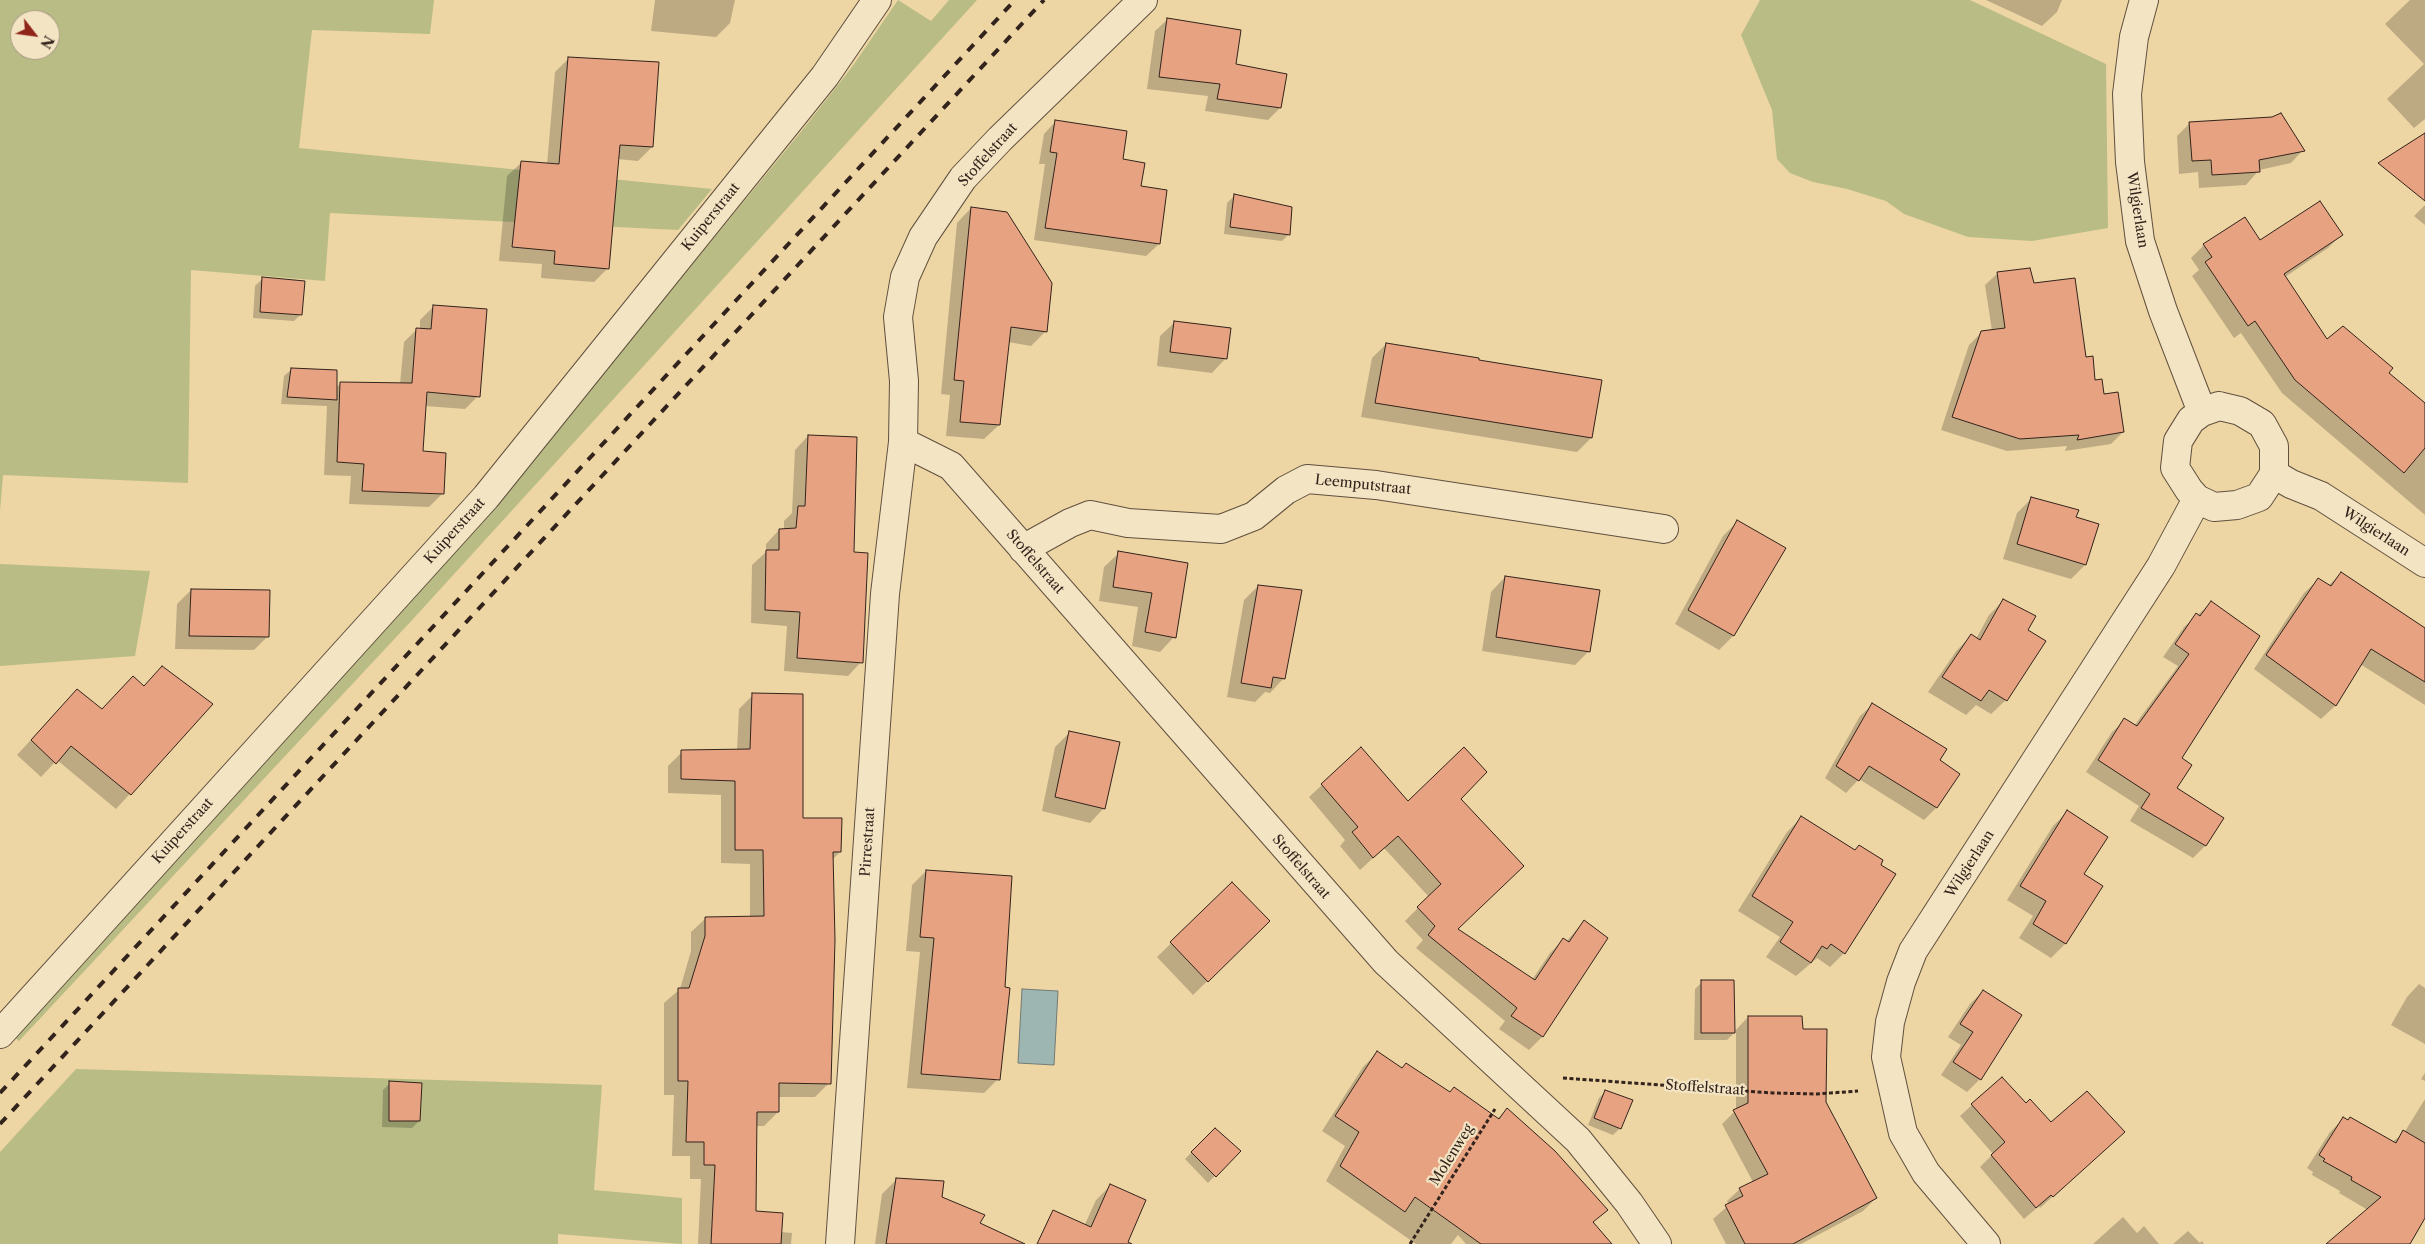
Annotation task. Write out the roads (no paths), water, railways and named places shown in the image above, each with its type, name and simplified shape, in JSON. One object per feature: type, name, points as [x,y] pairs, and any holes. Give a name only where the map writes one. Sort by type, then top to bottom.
[{"type":"street","name":"Kuiperstraat","points":[[0,1034],[486,497],[825,76],[877,0]]},
{"type":"street","name":"Stoffelstraat","points":[[1143,0],[1000,139],[970,172],[924,237],[904,276],[898,318],[904,381],[903,442],[951,466],[1397,975],[1517,1082],[1578,1140],[1629,1203],[1657,1244]]},
{"type":"street","name":"Wilgierlaan","points":[[2144,0],[2134,37],[2126,94],[2130,162],[2140,240],[2163,311],[2202,412]]},
{"type":"street","points":[[2219,406],[2240,411],[2262,424],[2274,446],[2274,474],[2259,497],[2236,505],[2214,507],[2197,498],[2189,490],[2175,468],[2178,441],[2191,420],[2202,412],[2219,406]]},
{"type":"street","name":"Pirrestraat","points":[[840,1244],[885,594],[903,442]]},
{"type":"street","name":"Wilgierlaan","points":[[2274,474],[2291,484],[2320,496],[2425,563]]},
{"type":"street","name":"Leemputstraat","points":[[1023,549],[1070,522],[1090,515],[1128,523],[1221,529],[1254,516],[1286,490],[1308,479],[1376,485],[1664,528]]},
{"type":"street","name":"Wilgierlaan","points":[[1986,1244],[1926,1173],[1903,1133],[1891,1088],[1886,1057],[1890,1022],[1901,982],[1913,952],[2161,566],[2197,498]]},
{"type":"water","points":[[1022,989],[1058,991],[1054,1065],[1018,1063]]},
{"type":"railway","points":[[0,1093],[1015,0]]},
{"type":"railway","points":[[0,1124],[1044,0]]}]
